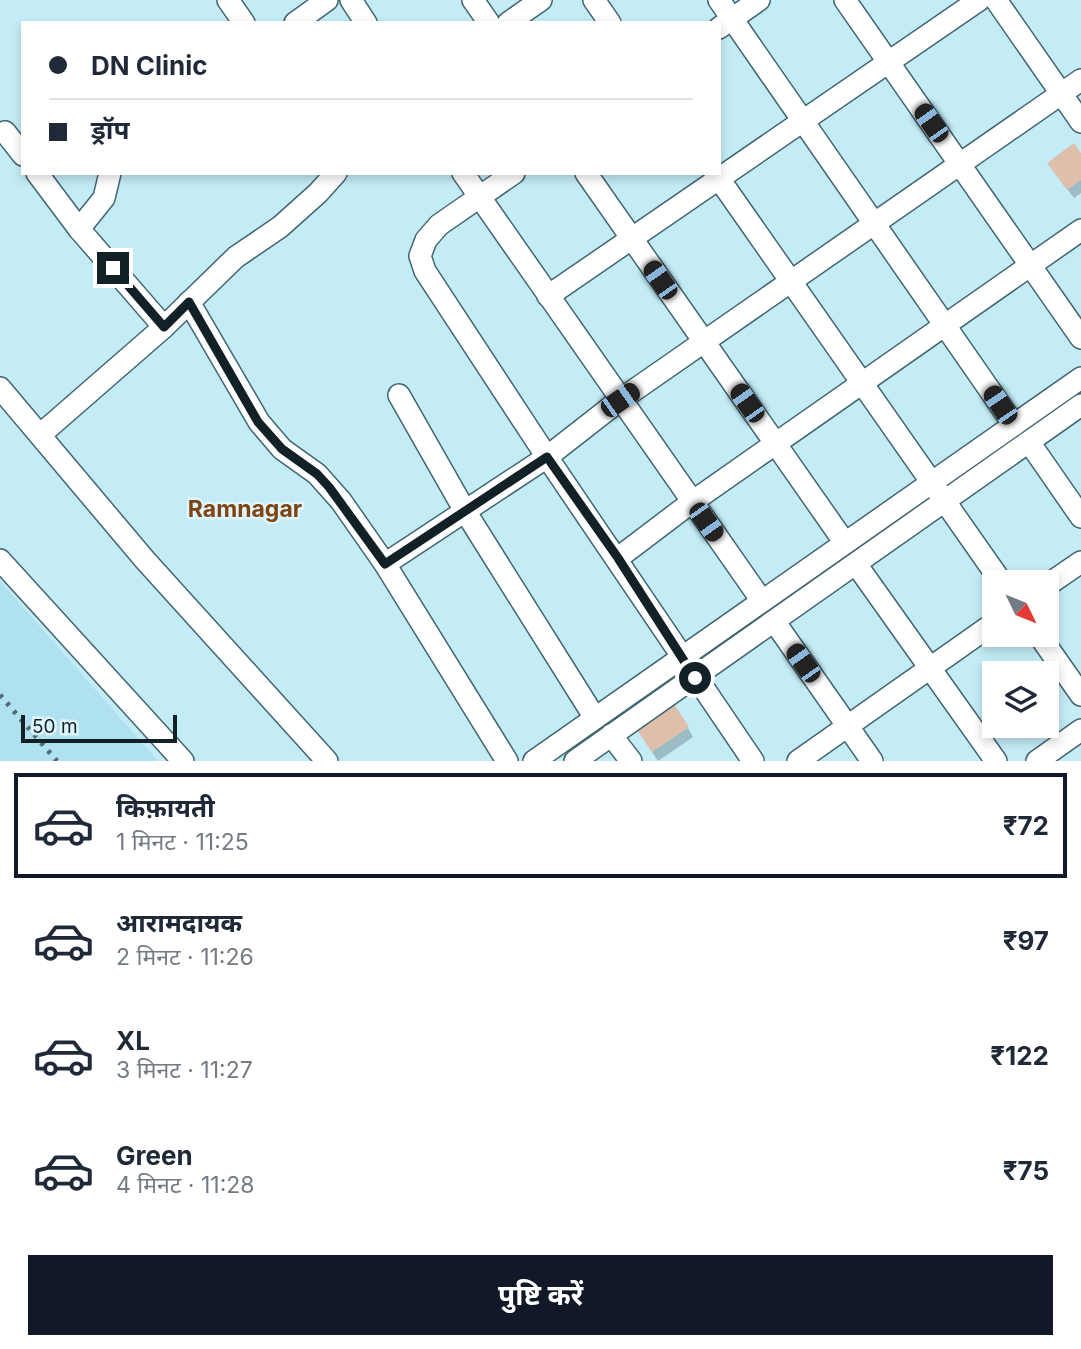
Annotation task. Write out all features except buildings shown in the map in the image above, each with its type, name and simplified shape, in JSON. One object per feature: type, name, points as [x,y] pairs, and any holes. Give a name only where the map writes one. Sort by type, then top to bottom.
[{"type":"street","points":[[228,0],[243,21]]},
{"type":"street","points":[[298,21],[327,0]]},
{"type":"street","points":[[351,0],[365,21]]},
{"type":"street","points":[[473,0],[488,21]]},
{"type":"street","points":[[511,21],[541,0]]},
{"type":"street","points":[[594,0],[609,21]]},
{"type":"street","points":[[719,0],[726,23],[803,121],[1014,425]]},
{"type":"street","points":[[726,23],[759,0]]},
{"type":"street","points":[[845,0],[1081,338]]},
{"type":"street","points":[[721,173],[803,121],[979,0]]},
{"type":"street","points":[[996,0],[1081,122]]},
{"type":"street","points":[[385,564],[547,457],[620,400],[1081,80]]},
{"type":"street","points":[[5,132],[21,152]]},
{"type":"street","points":[[38,175],[79,229],[164,327]]},
{"type":"street","points":[[79,229],[104,198],[110,175]]},
{"type":"street","points":[[40,435],[164,327],[236,257],[299,210],[334,175]]},
{"type":"street","points":[[464,175],[762,601]]},
{"type":"street","points":[[511,175],[439,225],[426,240],[420,256],[425,271],[752,761]]},
{"type":"street","points":[[587,175],[845,543]]},
{"type":"street","points":[[548,296],[717,176],[993,570]]},
{"type":"street","points":[[618,558],[692,502],[1081,230]]},
{"type":"street","points":[[189,302],[258,422],[282,449],[317,474],[341,501],[385,564],[507,761]]},
{"type":"street","points":[[534,761],[1081,378]]},
{"type":"street","points":[[0,388],[145,560],[327,761]]},
{"type":"street","points":[[399,395],[465,511],[594,718]]},
{"type":"street","points":[[575,761],[1081,405]]},
{"type":"street","points":[[1029,442],[1081,517]]},
{"type":"street","points":[[0,561],[183,761]]},
{"type":"street","points":[[1059,577],[1081,562]]},
{"type":"street","points":[[856,564],[996,761]]},
{"type":"street","points":[[774,621],[872,761]]},
{"type":"street","points":[[798,761],[982,631]]},
{"type":"street","points":[[1048,648],[1081,695]]},
{"type":"street","points":[[1037,761],[1081,730]]},
{"type":"street","points":[[611,735],[631,761]]},
{"type":"shaded area","points":[[0,581],[158,761],[0,761]]},
{"type":"railway","points":[[0,695],[57,761]]},
{"type":"district","name":"Ramnagar","points":[[245,509]]},
{"type":"route","points":[[113,268],[164,327],[189,302],[258,422],[282,449],[317,474],[341,501],[385,564],[547,457],[618,558],[695,678]]}]
